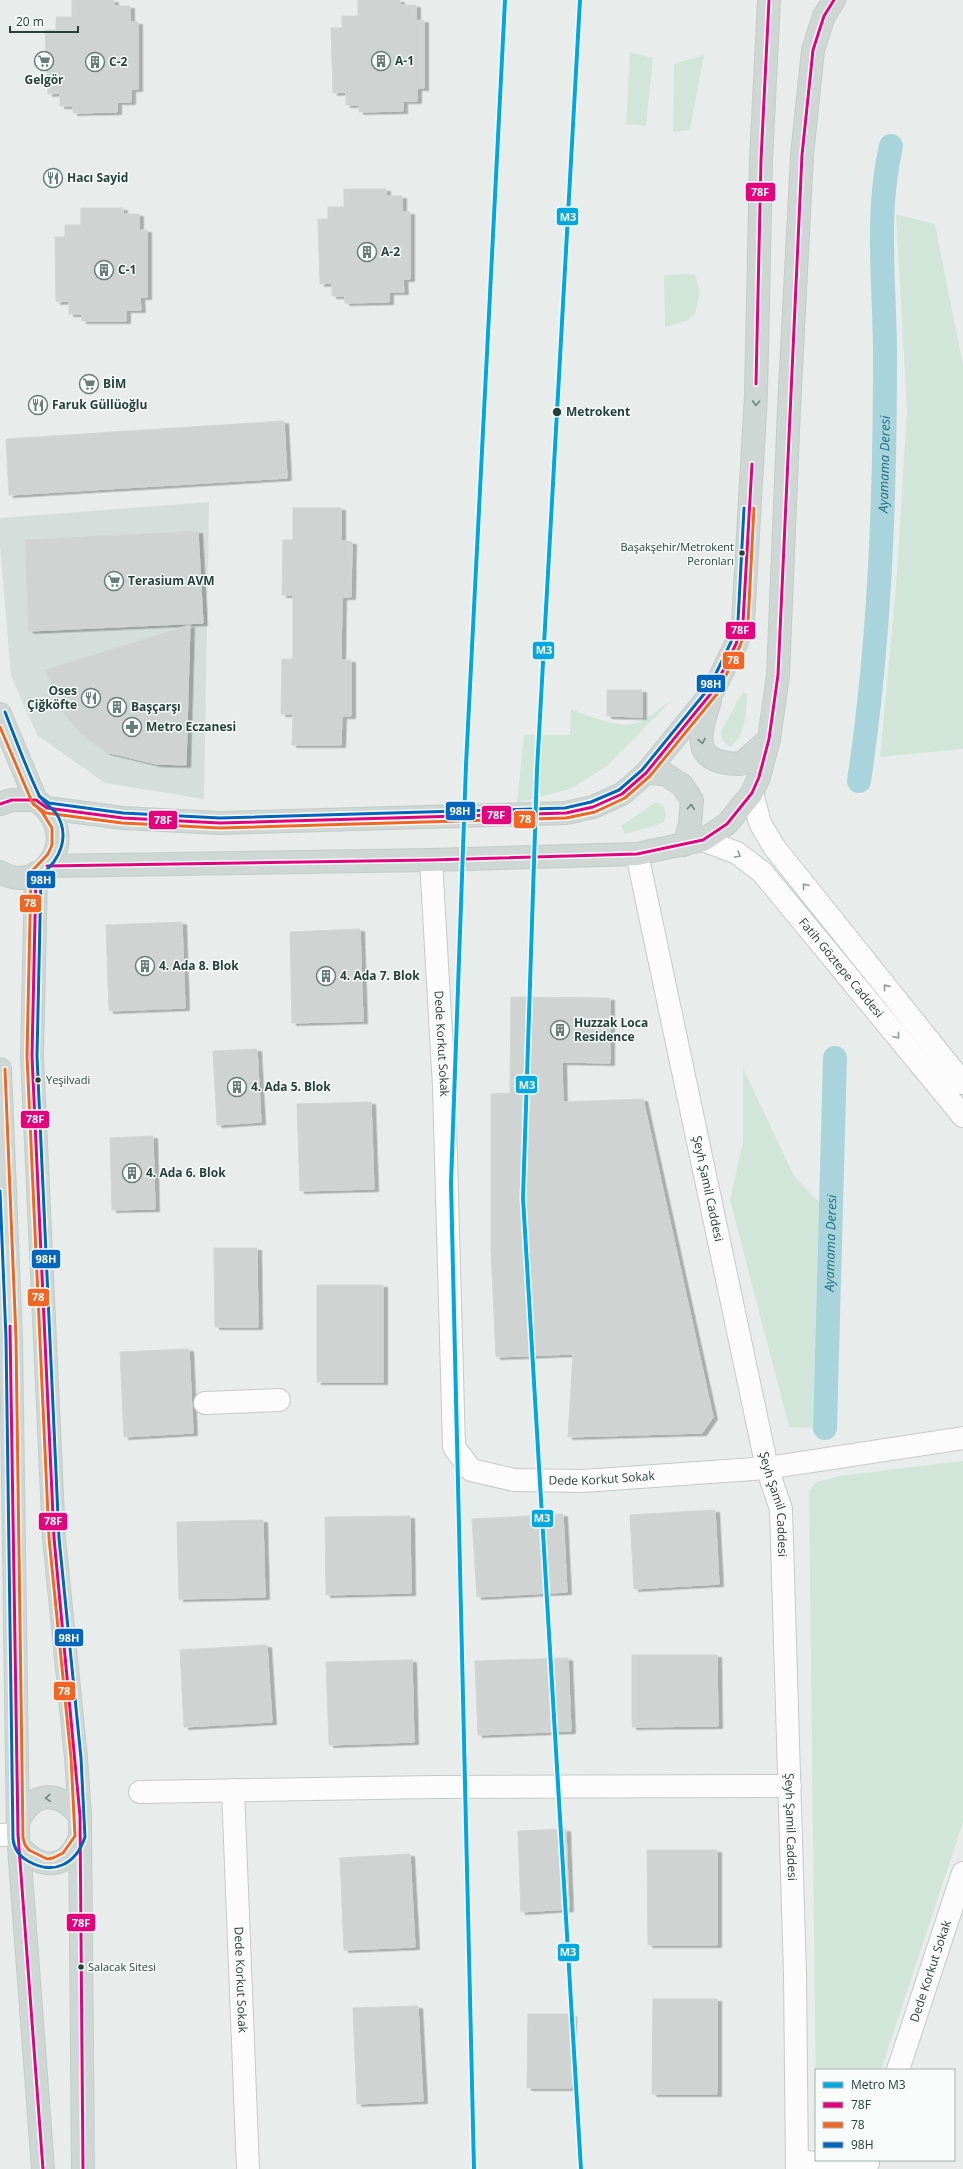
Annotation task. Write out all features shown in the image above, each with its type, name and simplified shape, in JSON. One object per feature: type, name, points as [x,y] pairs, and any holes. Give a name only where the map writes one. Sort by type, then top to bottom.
[{"type":"main road","points":[[769,738],[740,764],[723,764],[708,755],[702,745],[701,729],[713,691],[736,644],[743,622],[756,395],[761,160],[770,0]]},
{"type":"main road","points":[[0,872],[13,877],[25,877],[42,870],[637,854],[693,842],[727,824],[752,793],[769,738],[778,675],[789,408],[802,154],[813,50],[824,16],[834,0]]},
{"type":"main road","points":[[0,804],[12,800],[123,818],[220,823],[566,813],[593,807],[622,794],[646,773],[713,691]]},
{"type":"main road","points":[[0,714],[42,804],[58,832],[58,844],[54,856],[42,870],[32,1056],[54,1538],[76,1758],[80,1816],[83,2169]]},
{"type":"main road","points":[[646,773],[666,774],[682,785],[692,800],[690,824],[693,842]]},
{"type":"main road","points":[[0,1069],[11,1338],[14,1834],[44,2169]]},
{"type":"main road","points":[[14,1834],[27,1806],[44,1797],[54,1797],[64,1801],[80,1816]]},
{"type":"main road","points":[[14,1834],[35,1860],[54,1863],[70,1856],[76,1848],[80,1837]]},
{"type":"street","name":"Fatih Göztepe Caddesi","points":[[752,793],[760,823],[774,847],[963,1083]]},
{"type":"street","name":"Fatih Göztepe Caddesi","points":[[693,842],[737,853],[762,872],[963,1116]]},
{"type":"street","name":"Şeyh Şamil Caddesi","points":[[637,854],[766,1468],[782,1509],[790,1786],[797,2165]]},
{"type":"street","name":"Dede Korkut Sokak","points":[[431,860],[444,1087],[454,1447],[471,1470],[514,1480],[583,1481],[766,1468],[963,1438]]},
{"type":"street","points":[[205,1403],[279,1400]]},
{"type":"street","points":[[140,1792],[790,1786]]},
{"type":"street","name":"Dede Korkut Sokak","points":[[233,1790],[248,2169]]},
{"type":"street","name":"Dede Korkut Sokak","points":[[898,2069],[963,1873]]},
{"type":"street","points":[[797,2165],[832,2166],[867,2164]]},
{"type":"shaded area","points":[[209,502],[204,799],[105,783],[37,735],[11,676],[0,545],[0,518]]},
{"type":"green space","points":[[630,52],[653,58],[646,126],[626,124]]},
{"type":"green space","points":[[704,55],[690,130],[673,132],[674,64]]},
{"type":"green space","points":[[896,214],[935,224],[963,366],[963,749],[880,757],[896,586],[907,411]]},
{"type":"green space","points":[[695,274],[700,292],[695,315],[686,321],[665,327],[664,275]]},
{"type":"green space","points":[[743,692],[747,694],[744,723],[739,736],[730,747],[722,740],[721,731]]},
{"type":"green space","points":[[673,699],[607,766],[570,789],[517,803],[524,735],[570,735],[571,709],[605,721],[633,724],[644,720]]},
{"type":"green space","points":[[658,803],[664,807],[666,816],[663,823],[625,834],[621,826],[653,804]]},
{"type":"green space","points":[[743,1068],[794,1176],[819,1202],[813,1428],[789,1427],[730,1200],[743,1142]]},
{"type":"green space","points":[[963,1461],[963,1822],[881,2069],[816,2069],[809,1491],[815,1483],[839,1476]]},
{"type":"building","name":"C-2","points":[[72,0],[114,0],[114,6],[130,6],[130,22],[138,22],[138,89],[131,89],[131,102],[117,102],[117,112],[73,113],[73,106],[60,106],[60,93],[48,94],[45,30],[56,30],[56,17],[72,17]]},
{"type":"building","name":"A-1","points":[[358,0],[400,0],[400,5],[416,5],[416,21],[424,20],[424,88],[417,88],[417,101],[403,101],[403,111],[359,112],[359,105],[346,105],[346,92],[333,93],[331,28],[342,28],[342,16],[358,16]]},
{"type":"building","name":"A-2","points":[[344,189],[386,189],[386,196],[402,196],[402,212],[410,212],[410,279],[403,279],[404,292],[389,292],[389,302],[345,303],[345,296],[332,296],[332,283],[320,284],[318,219],[328,219],[328,207],[344,207]]},
{"type":"building","name":"C-1","points":[[81,208],[123,208],[123,214],[139,214],[139,230],[147,230],[147,297],[140,297],[141,310],[126,310],[126,321],[82,321],[82,314],[69,314],[69,301],[56,302],[55,237],[65,237],[65,225],[81,225]]},
{"type":"building","points":[[284,421],[287,478],[9,495],[6,439]]},
{"type":"building","points":[[293,508],[341,508],[341,541],[352,542],[351,597],[342,597],[341,660],[351,660],[351,716],[342,716],[341,745],[292,745],[293,714],[281,714],[282,659],[293,659],[293,595],[282,595],[283,540],[293,540]]},
{"type":"building","name":"Terasium AVM","points":[[198,531],[203,623],[29,631],[25,540]]},
{"type":"building","points":[[190,625],[186,765],[156,764],[106,752],[82,735],[65,715],[45,670]]},
{"type":"building","points":[[607,690],[642,690],[642,717],[607,716]]},
{"type":"building","name":"4. Ada 8. Blok","points":[[182,922],[185,1008],[109,1011],[106,925]]},
{"type":"building","name":"4. Ada 7. Blok","points":[[360,929],[363,1021],[292,1023],[290,932]]},
{"type":"building","points":[[511,997],[610,998],[610,1063],[562,1062],[563,1102],[643,1099],[713,1417],[702,1433],[568,1437],[573,1354],[496,1357],[491,1250],[491,1094],[510,1093]]},
{"type":"building","name":"4. Ada 5. Blok","points":[[257,1049],[261,1122],[217,1125],[213,1051]]},
{"type":"building","points":[[371,1102],[374,1189],[300,1191],[297,1104]]},
{"type":"building","name":"4. Ada 6. Blok","points":[[153,1136],[155,1209],[112,1210],[110,1138]]},
{"type":"building","points":[[214,1248],[257,1248],[258,1327],[215,1327]]},
{"type":"building","points":[[317,1285],[383,1285],[383,1382],[317,1382]]},
{"type":"building","points":[[189,1349],[193,1433],[124,1437],[120,1352]]},
{"type":"building","points":[[715,1510],[719,1584],[634,1589],[630,1515]]},
{"type":"building","points":[[563,1514],[567,1592],[477,1597],[472,1519]]},
{"type":"building","points":[[410,1516],[411,1593],[326,1595],[325,1517]]},
{"type":"building","points":[[263,1520],[265,1597],[179,1599],[177,1522]]},
{"type":"building","points":[[267,1645],[272,1722],[184,1727],[180,1650]]},
{"type":"building","points":[[632,1655],[717,1655],[718,1726],[632,1727]]},
{"type":"building","points":[[568,1658],[571,1731],[478,1735],[475,1661]]},
{"type":"building","points":[[412,1660],[414,1742],[329,1745],[326,1662]]},
{"type":"building","points":[[566,1829],[569,1909],[521,1912],[518,1831]]},
{"type":"building","points":[[647,1850],[717,1850],[717,1945],[648,1945]]},
{"type":"building","points":[[410,1854],[415,1947],[344,1950],[340,1858]]},
{"type":"building","points":[[653,1999],[717,1999],[717,2094],[652,2094]]},
{"type":"building","points":[[418,2006],[423,2101],[357,2104],[353,2008]]},
{"type":"building","points":[[528,2014],[572,2014],[571,2088],[527,2088]]},
{"type":"waterway","name":"Ayamama Deresi","points":[[859,781],[872,676],[880,569],[885,410],[885,330],[882,224],[883,198],[891,146]]},
{"type":"waterway","name":"Ayamama Deresi","points":[[825,1428],[835,1058]]},
{"type":"metro line","name":"M3","points":[[474,2169],[451,1183],[466,765],[505,0]]},
{"type":"metro line","name":"M3","points":[[580,0],[537,770],[523,1198],[581,2169]]},
{"type":"transit line","name":"78F","points":[[756,384],[761,160],[769,0]]},
{"type":"transit line","name":"78F","points":[[47,866],[431,860],[637,854],[703,840],[727,824],[752,793],[759,777],[769,739],[778,675],[802,155],[813,50],[824,16],[834,0]]},
{"type":"transit line","name":"78F","points":[[0,804],[12,800],[36,800],[47,808],[123,818],[220,823],[566,813],[593,807],[622,794],[646,773],[713,691],[736,644],[743,622],[752,464]]},
{"type":"transit line","name":"98H","points":[[39,796],[49,803],[123,813],[220,818],[565,808],[591,802],[619,790],[642,770],[709,688],[731,642],[738,621],[744,508]]},
{"type":"transit line","name":"78","points":[[33,804],[46,813],[122,823],[220,828],[566,818],[595,812],[625,798],[650,776],[717,694],[740,646],[748,623],[754,508]]},
{"type":"transit line","name":"98H","points":[[0,1191],[6,1338],[13,1839],[16,1849],[25,1859],[38,1865],[55,1867],[63,1865],[70,1860],[76,1854],[85,1837],[81,1758],[59,1538],[37,1056],[41,875],[48,869],[58,855],[63,839],[63,830],[56,813],[39,795],[25,764],[5,712]]},
{"type":"transit line","name":"78","points":[[0,727],[32,802],[42,812],[52,828],[52,845],[48,854],[31,872],[27,1056],[49,1538],[71,1758],[75,1836],[63,1853],[47,1859],[29,1850],[25,1845],[23,1838],[16,1338],[5,1069]]},
{"type":"transit line","name":"78F","points":[[36,873],[32,1056],[54,1538],[80,1816],[83,2169]]},
{"type":"transit line","name":"78F","points":[[10,1326],[18,1834],[43,2169]]},
{"type":"place","name":"Gelgör","points":[[44,61]]},
{"type":"place","name":"A-1","points":[[381,61]]},
{"type":"place","name":"C-2","points":[[95,62]]},
{"type":"place","name":"Hacı Sayid","points":[[53,178]]},
{"type":"place","name":"A-2","points":[[367,252]]},
{"type":"place","name":"C-1","points":[[104,270]]},
{"type":"place","name":"BİM","points":[[89,384]]},
{"type":"place","name":"Faruk Güllüoğlu","points":[[38,405]]},
{"type":"place","name":"Metrokent","points":[[557,412]]},
{"type":"place","name":"Başakşehir/Metrokent Peronları","points":[[742,553]]},
{"type":"place","name":"Terasium AVM","points":[[114,581]]},
{"type":"place","name":"Oses Çiğköfte","points":[[91,698]]},
{"type":"place","name":"Başçarşı","points":[[117,707]]},
{"type":"place","name":"Metro Eczanesi","points":[[132,727]]},
{"type":"place","name":"4. Ada 8. Blok","points":[[145,966]]},
{"type":"place","name":"4. Ada 7. Blok","points":[[326,976]]},
{"type":"place","name":"Huzzak Loca Residence","points":[[560,1030]]},
{"type":"place","name":"Yeşilvadi","points":[[38,1080]]},
{"type":"place","name":"4. Ada 5. Blok","points":[[237,1087]]},
{"type":"place","name":"4. Ada 6. Blok","points":[[132,1173]]},
{"type":"place","name":"Salacak Sitesi","points":[[81,1967]]}]
